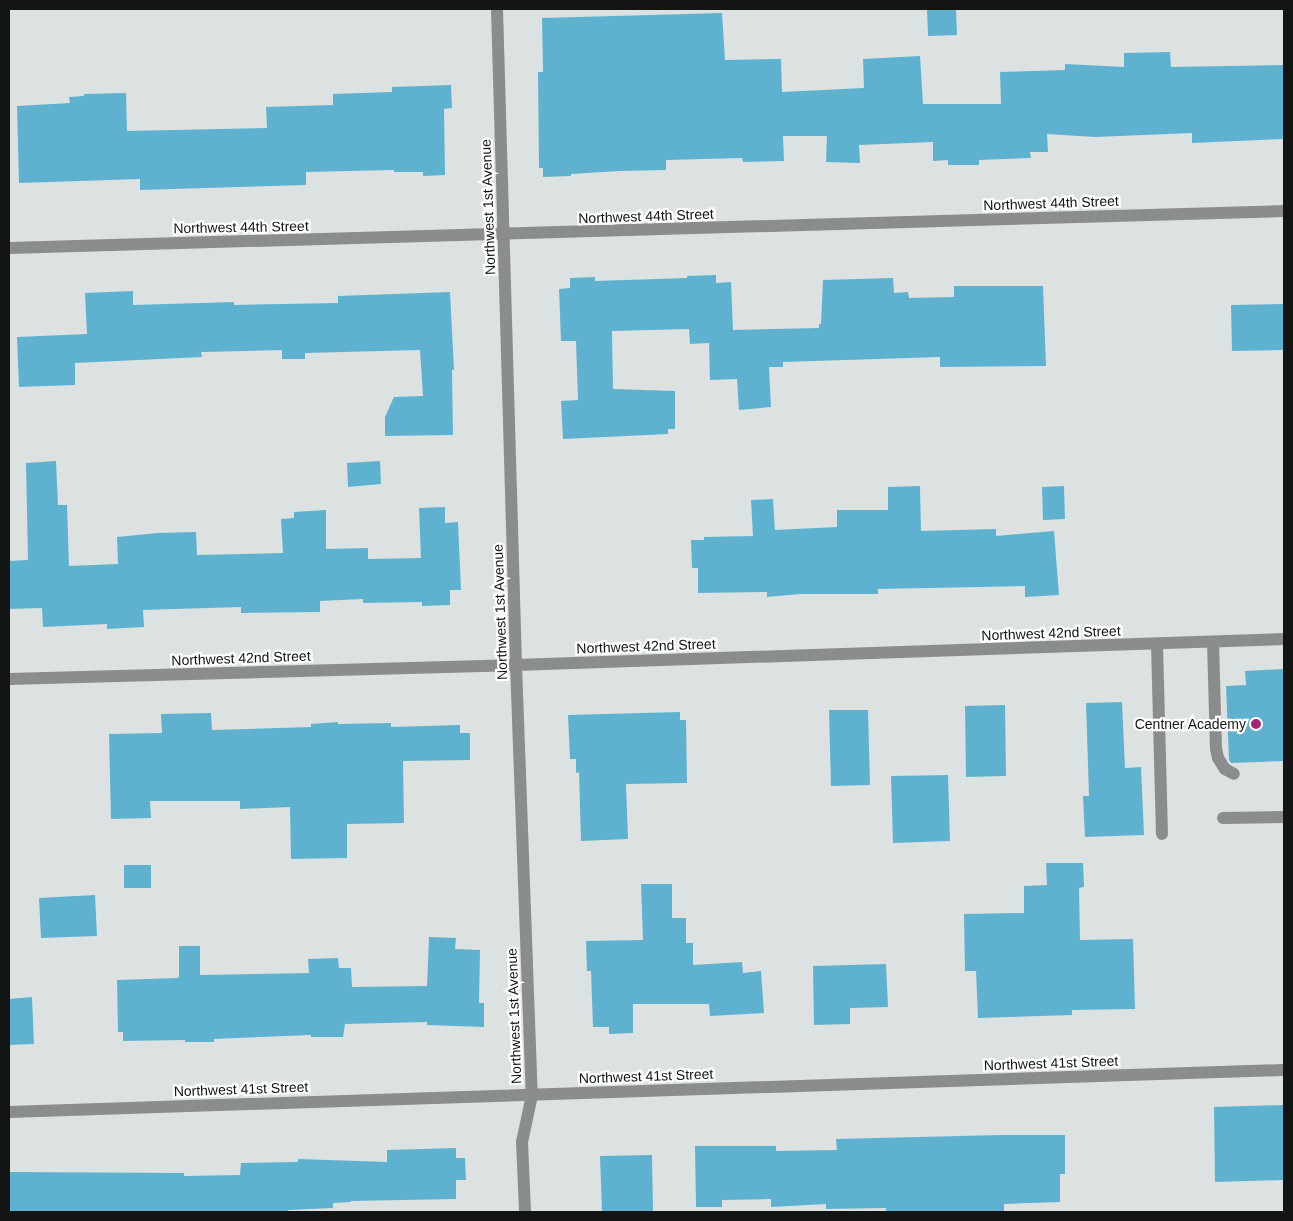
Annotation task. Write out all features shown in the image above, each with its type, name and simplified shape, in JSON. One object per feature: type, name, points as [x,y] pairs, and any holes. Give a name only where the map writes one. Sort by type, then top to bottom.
[{"type":"street","name":"Northwest 1st Avenue","points":[[497,9],[516,665],[532,1095],[522,1142],[525,1212]]},
{"type":"street","name":"Northwest 44th Street","points":[[9,248],[1284,211]]},
{"type":"street","name":"Northwest 42nd Street","points":[[9,679],[516,665],[1157,644],[1284,638]]},
{"type":"street","points":[[1213,642],[1216,748],[1218,758],[1225,769],[1234,774]]},
{"type":"street","points":[[1157,644],[1162,834]]},
{"type":"street","points":[[1223,818],[1284,817]]},
{"type":"street","name":"Northwest 41st Street","points":[[9,1112],[1284,1070]]},
{"type":"building","points":[[927,9],[956,9],[957,35],[928,36]]},
{"type":"building","points":[[722,13],[725,60],[781,59],[782,92],[864,88],[863,59],[920,56],[923,104],[1001,104],[1000,72],[1065,70],[1065,64],[1124,67],[1124,53],[1170,52],[1171,67],[1284,65],[1284,139],[1192,143],[1192,133],[1095,137],[1047,134],[1048,152],[1030,152],[1031,158],[979,160],[979,165],[948,165],[948,160],[933,161],[933,142],[859,145],[860,163],[826,162],[827,136],[783,136],[784,161],[743,162],[742,158],[666,160],[666,170],[619,171],[543,177],[543,168],[539,168],[538,72],[543,72],[542,18]]},
{"type":"building","points":[[451,85],[452,108],[444,109],[445,175],[423,176],[423,172],[394,172],[394,170],[306,172],[306,185],[140,190],[140,179],[19,183],[17,106],[70,103],[69,97],[84,96],[84,94],[126,93],[127,131],[267,128],[266,107],[333,105],[333,94],[392,92],[392,87]]},
{"type":"building","points":[[716,275],[716,283],[731,282],[733,330],[819,328],[819,324],[821,324],[823,280],[893,278],[894,293],[908,292],[909,298],[954,297],[954,286],[1043,286],[1046,366],[940,367],[940,357],[783,362],[783,367],[769,367],[771,407],[739,410],[737,379],[710,380],[709,343],[690,344],[689,329],[612,331],[613,389],[675,391],[675,429],[668,429],[668,434],[563,439],[561,401],[578,400],[576,341],[561,341],[559,289],[570,288],[570,278],[595,277],[595,281],[687,278],[687,276]]},
{"type":"building","points":[[133,291],[133,305],[234,302],[234,305],[338,303],[338,296],[450,292],[454,370],[452,370],[453,435],[385,436],[385,417],[394,397],[423,396],[420,350],[305,353],[305,359],[282,359],[282,350],[201,352],[202,357],[75,363],[75,385],[19,387],[17,337],[87,334],[85,293]]},
{"type":"building","points":[[1284,304],[1284,350],[1232,351],[1231,305]]},
{"type":"building","points":[[56,461],[58,505],[67,505],[69,566],[118,564],[117,537],[158,533],[196,532],[197,555],[283,553],[281,519],[294,518],[294,512],[326,510],[326,549],[368,548],[368,559],[421,558],[419,508],[445,507],[445,523],[458,522],[461,590],[450,590],[450,605],[422,606],[422,602],[363,603],[363,599],[320,601],[320,612],[241,613],[241,607],[143,610],[144,627],[107,629],[107,624],[43,627],[42,608],[9,609],[9,561],[28,560],[26,463]]},
{"type":"building","points":[[380,461],[381,484],[348,487],[347,463]]},
{"type":"building","points":[[920,486],[921,531],[996,529],[996,536],[1054,531],[1059,595],[1025,597],[1025,586],[878,589],[878,594],[801,594],[767,597],[767,592],[698,593],[698,568],[692,568],[691,540],[704,540],[704,537],[753,536],[751,500],[773,499],[775,530],[837,527],[837,510],[888,510],[888,487]]},
{"type":"building","points":[[1064,486],[1065,519],[1043,520],[1042,487]]},
{"type":"building","name":"Centner Academy","points":[[1284,669],[1284,761],[1231,763],[1229,760],[1226,686],[1246,685],[1245,671]]},
{"type":"building","points":[[1122,702],[1125,768],[1141,767],[1144,835],[1085,837],[1083,796],[1089,796],[1086,703]]},
{"type":"building","points":[[1005,705],[1006,776],[966,777],[965,706]]},
{"type":"building","points":[[829,710],[868,710],[870,785],[831,786]]},
{"type":"building","points":[[680,712],[680,720],[686,720],[687,783],[626,784],[628,839],[581,841],[579,772],[576,773],[576,759],[570,759],[568,715]]},
{"type":"building","points":[[211,713],[212,730],[311,727],[311,724],[338,722],[338,724],[391,723],[391,727],[460,725],[460,733],[470,733],[470,760],[403,761],[404,823],[347,824],[347,858],[291,859],[290,807],[240,809],[240,801],[150,801],[151,818],[111,819],[109,734],[162,733],[161,714]]},
{"type":"building","points":[[948,775],[950,841],[893,843],[891,776]]},
{"type":"building","points":[[1046,863],[1083,863],[1084,887],[1079,888],[1080,940],[1133,939],[1135,1009],[1072,1010],[1072,1015],[978,1018],[976,971],[965,971],[964,914],[1024,913],[1024,886],[1047,885]]},
{"type":"building","points":[[124,865],[151,865],[151,888],[124,888]]},
{"type":"building","points":[[641,884],[672,884],[672,918],[686,918],[686,943],[693,943],[693,965],[742,962],[743,973],[761,971],[764,1013],[710,1016],[709,1004],[633,1004],[633,1033],[609,1034],[609,1027],[593,1027],[591,971],[587,971],[586,941],[643,940]]},
{"type":"building","points":[[95,895],[97,936],[41,938],[39,898]]},
{"type":"building","points":[[429,937],[456,938],[455,949],[480,950],[479,1003],[484,1003],[484,1027],[427,1025],[427,1022],[345,1024],[343,1037],[311,1037],[311,1035],[214,1039],[214,1042],[185,1042],[185,1040],[123,1041],[123,1032],[118,1032],[117,980],[179,977],[179,946],[200,946],[200,975],[309,973],[308,959],[338,958],[339,968],[351,968],[352,987],[427,986]]},
{"type":"building","points":[[886,964],[888,1007],[850,1008],[850,1024],[814,1025],[813,966]]},
{"type":"building","points":[[32,997],[34,1044],[9,1045],[9,999]]},
{"type":"building","points":[[1284,1105],[1284,1180],[1215,1182],[1214,1107]]},
{"type":"building","points":[[1065,1135],[1065,1174],[1060,1174],[1060,1202],[1004,1204],[1004,1212],[886,1212],[886,1208],[826,1209],[826,1204],[771,1207],[771,1199],[722,1200],[722,1207],[696,1207],[695,1146],[776,1146],[776,1151],[837,1150],[836,1139]]},
{"type":"building","points":[[456,1148],[456,1158],[465,1158],[466,1180],[456,1180],[456,1199],[351,1201],[333,1203],[333,1208],[288,1210],[288,1212],[9,1212],[9,1172],[184,1173],[184,1176],[240,1175],[241,1163],[298,1162],[298,1159],[387,1162],[387,1150]]},
{"type":"building","points":[[652,1155],[653,1212],[602,1212],[600,1156]]},
{"type":"place","name":"Centner Academy","points":[[1256,724]]}]
